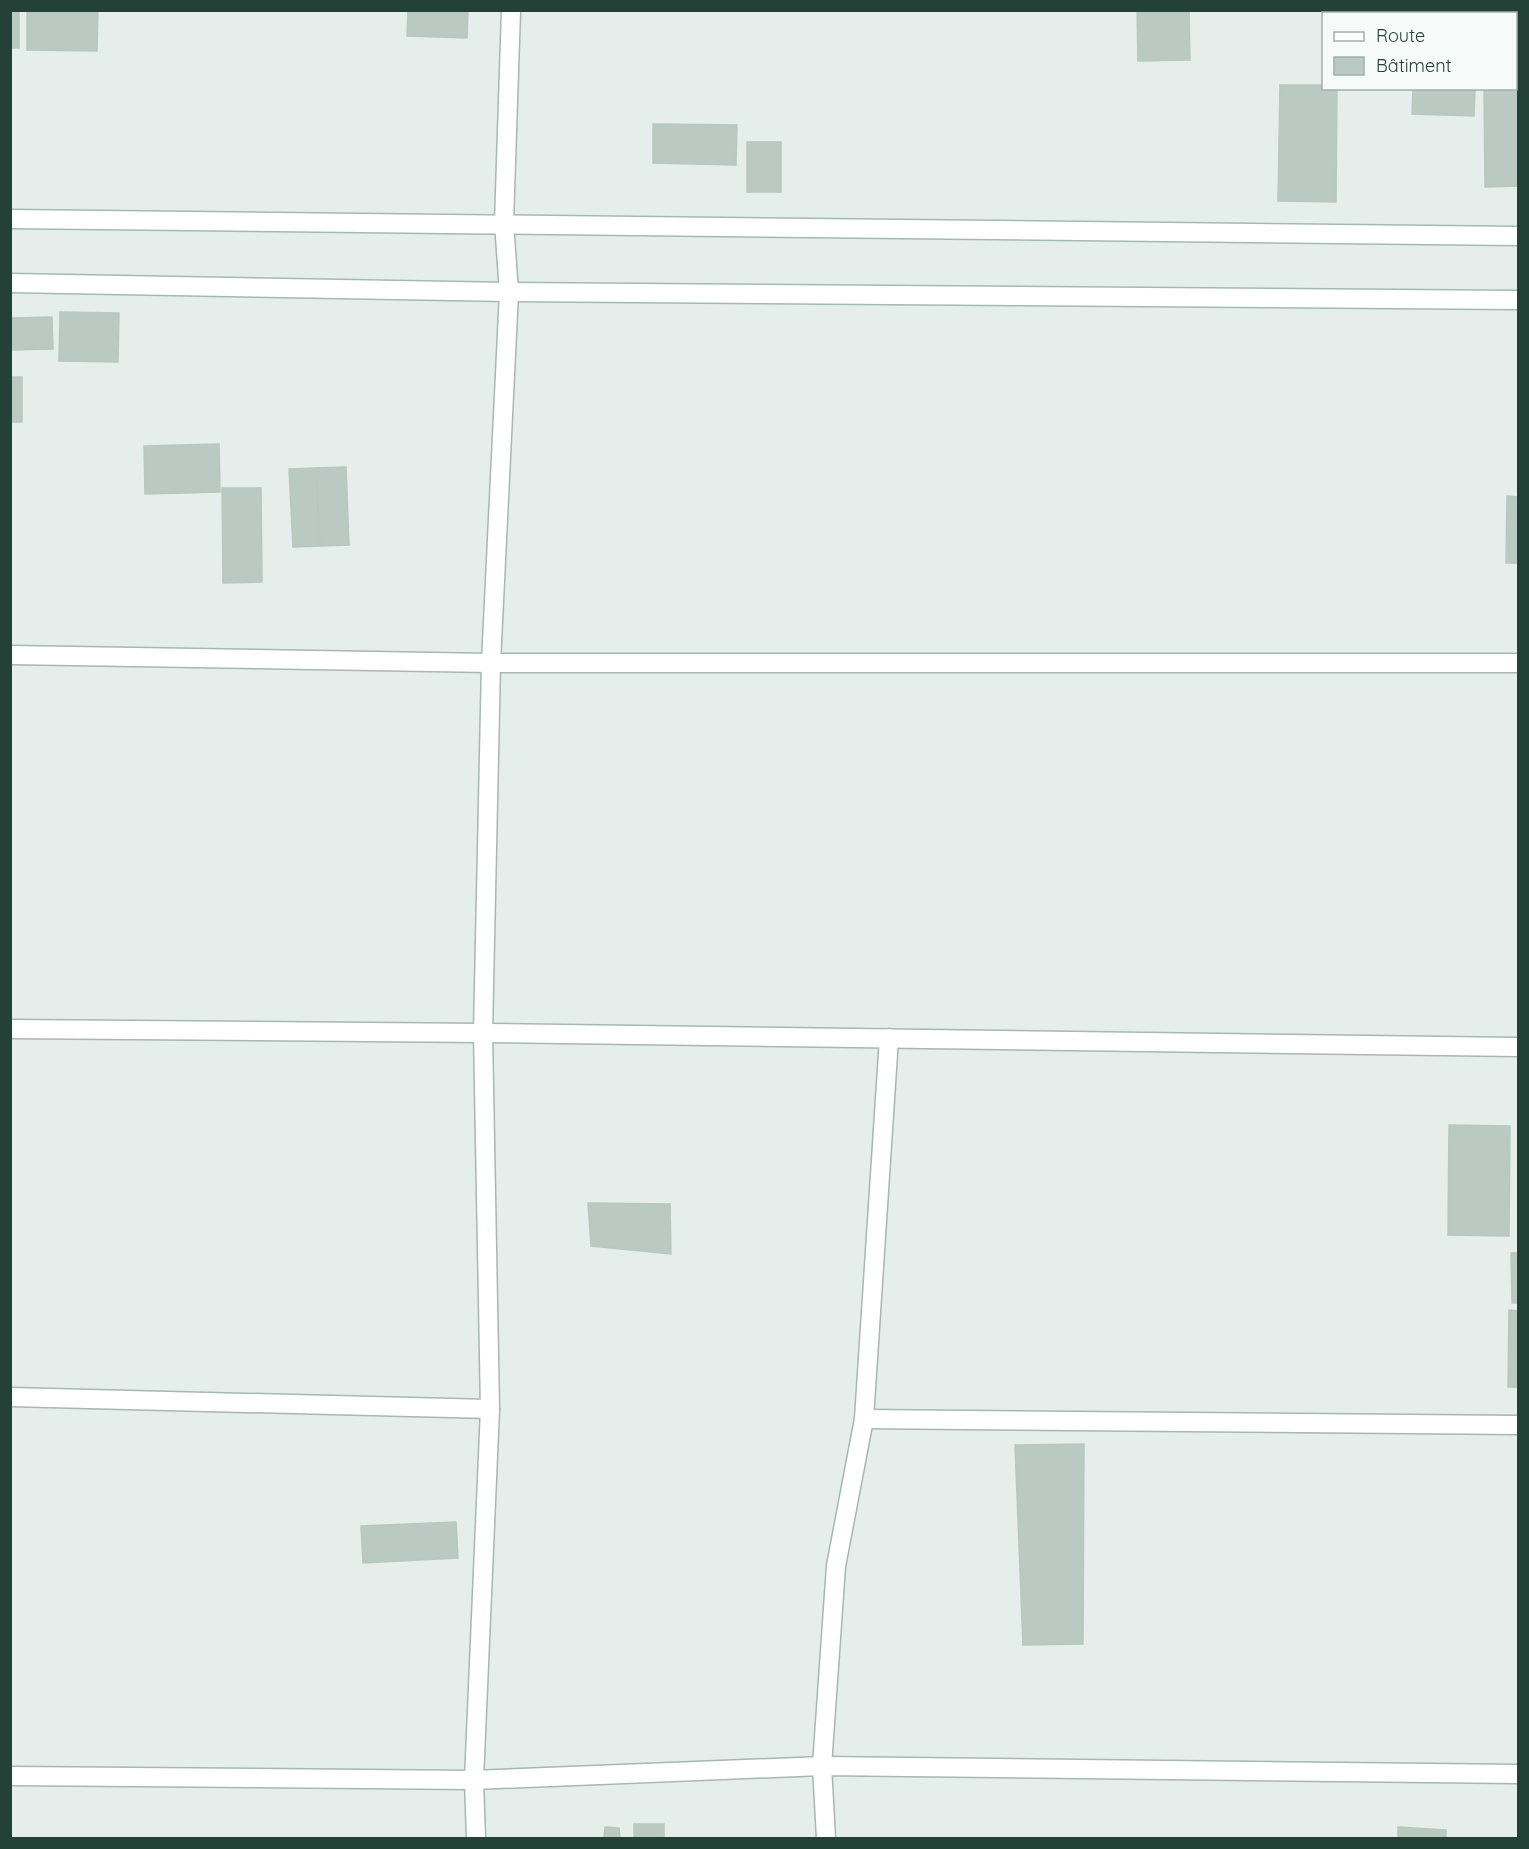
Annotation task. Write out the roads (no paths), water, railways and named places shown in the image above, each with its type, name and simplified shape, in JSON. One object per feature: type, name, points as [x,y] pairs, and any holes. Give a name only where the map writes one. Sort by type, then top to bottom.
[{"type":"street","points":[[476,1839],[474,1780],[490,1409],[483,1033],[491,663],[509,292],[504,223],[511,10]]},
{"type":"street","points":[[10,219],[1518,236]]},
{"type":"street","points":[[10,283],[509,292],[1518,300]]},
{"type":"street","points":[[10,655],[491,663],[1518,663]]},
{"type":"street","points":[[10,1029],[1518,1047]]},
{"type":"street","points":[[826,1839],[822,1766],[836,1566],[864,1419],[889,1038]]},
{"type":"street","points":[[10,1397],[490,1409]]},
{"type":"street","points":[[864,1419],[1518,1425]]},
{"type":"street","points":[[10,1776],[474,1780],[822,1766],[1518,1774]]}]
